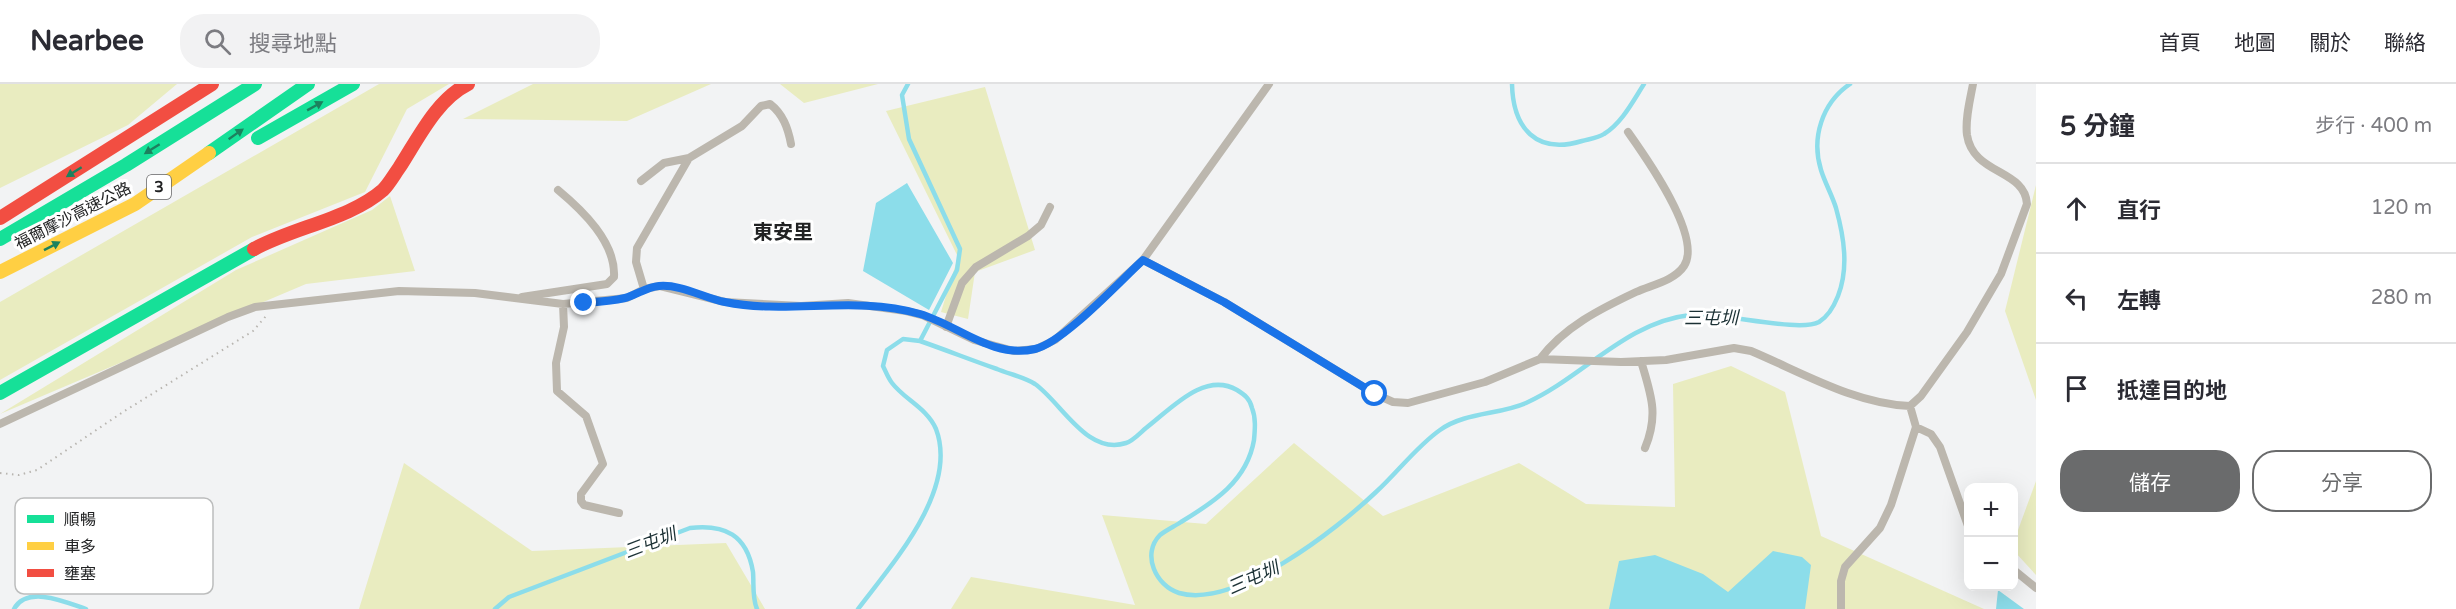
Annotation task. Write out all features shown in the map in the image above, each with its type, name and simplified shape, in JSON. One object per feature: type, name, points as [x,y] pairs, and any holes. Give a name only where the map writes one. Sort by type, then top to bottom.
[{"type":"main road","points":[[0,218],[212,84]]},
{"type":"main road","name":"福爾摩沙高速公路","points":[[0,239],[126,165],[255,84]]},
{"type":"main road","name":"福爾摩沙高速公路","points":[[0,272],[135,204],[308,84]]},
{"type":"main road","points":[[135,204],[353,84]]},
{"type":"main road","points":[[0,393],[273,239],[366,203],[385,188],[436,112],[454,91],[468,84]]},
{"type":"lane","points":[[0,424],[228,316],[255,307],[431,290],[563,304],[627,298],[644,289],[660,286],[725,302],[763,305],[848,303],[922,315],[974,340],[1014,351],[1036,349],[1055,340],[1143,260],[1269,84]]},
{"type":"lane","points":[[1143,260],[1224,302],[1375,394],[1393,402],[1408,403],[1485,382],[1540,359],[1575,362],[1666,360],[1734,348],[1751,351],[1867,399],[1891,405],[1910,406],[1921,396],[1967,332],[1995,284],[2027,204],[2026,192],[2017,182],[1987,166],[1973,153],[1967,135],[1973,84]]},
{"type":"lane","points":[[641,181],[664,163],[689,158],[742,126],[761,105],[770,104],[778,110],[788,129],[791,144]]},
{"type":"lane","points":[[1540,359],[1554,340],[1586,318],[1674,276],[1685,265],[1688,251],[1676,212],[1655,171],[1628,132]]},
{"type":"lane","points":[[644,289],[636,262],[637,248],[689,158]]},
{"type":"lane","points":[[514,299],[607,284],[614,277],[615,265],[601,238],[581,210],[558,190]]},
{"type":"lane","points":[[946,327],[962,283],[976,267],[1028,236],[1041,225],[1050,207]]},
{"type":"lane","points":[[563,304],[564,327],[555,379],[557,391],[585,416],[603,464],[581,494],[580,501],[584,505],[619,513]]},
{"type":"lane","points":[[1641,361],[1654,410],[1653,429],[1645,448]]},
{"type":"lane","points":[[1841,609],[1841,581],[1845,567],[1880,528],[1891,506],[1916,427],[1910,406]]},
{"type":"lane","points":[[1916,427],[1931,434],[1940,447],[1964,515]]},
{"type":"lane","points":[[2018,574],[2036,588]]},
{"type":"path","points":[[0,473],[19,475],[37,470],[123,412],[253,331],[265,318],[271,304]]},
{"type":"green space","points":[[0,84],[177,84],[128,125],[0,188]]},
{"type":"green space","points":[[379,84],[449,84],[407,109],[365,192],[252,237],[0,380],[0,302]]},
{"type":"green space","points":[[533,84],[711,84],[627,121],[463,119]]},
{"type":"green space","points":[[780,84],[878,84],[804,103]]},
{"type":"green space","points":[[985,87],[1035,250],[975,272],[968,319],[941,312],[958,257],[886,111]]},
{"type":"green space","points":[[2036,185],[2036,400],[2005,311]]},
{"type":"green space","points":[[390,196],[415,271],[306,284],[0,414],[236,270],[372,210]]},
{"type":"green space","points":[[1731,366],[1785,392],[1821,536],[1984,609],[951,609],[971,577],[1135,605],[1102,515],[1206,524],[1294,443],[1383,516],[1519,463],[1586,504],[1675,507],[1673,384]]},
{"type":"green space","points":[[404,463],[532,551],[726,543],[765,609],[359,609]]},
{"type":"green space","points":[[2036,481],[2036,575],[2018,555],[2018,530]]},
{"type":"water","points":[[907,183],[953,263],[929,310],[863,271],[876,203]]},
{"type":"water","points":[[1773,551],[1802,557],[1811,565],[1805,609],[1609,609],[1619,561],[1655,555],[1703,574],[1728,592]]},
{"type":"water","points":[[1999,591],[2024,609],[1996,609]]},
{"type":"waterway","points":[[908,84],[902,95],[909,139],[960,249],[957,270],[920,341]]},
{"type":"waterway","name":"三屯圳","points":[[1512,84],[1513,100],[1522,125],[1540,141],[1552,144],[1566,144],[1602,135],[1627,111],[1644,84]]},
{"type":"waterway","name":"三屯圳","points":[[858,609],[918,525],[930,501],[938,477],[941,452],[936,429],[927,415],[892,383],[883,366],[887,350],[903,339],[920,341],[1035,384],[1087,435],[1099,442],[1112,445],[1131,440],[1177,403],[1200,389],[1212,385],[1225,385],[1237,390],[1251,405],[1255,424],[1254,440],[1244,467],[1237,479],[1217,498],[1160,535],[1152,551],[1154,569],[1158,577],[1171,589],[1179,593],[1202,595],[1228,589],[1256,578],[1284,562],[1337,526],[1359,508],[1440,430],[1460,420],[1526,403],[1566,380],[1605,352],[1645,328],[1690,315],[1720,316],[1795,325],[1809,325],[1823,320],[1838,296],[1843,275],[1844,252],[1836,208],[1818,158],[1818,134],[1821,122],[1832,101],[1850,84]]},
{"type":"waterway","name":"三屯圳","points":[[495,609],[509,597],[690,528],[703,527],[724,530],[740,541],[746,549],[753,572],[757,609]]},
{"type":"waterway","name":"三屯圳","points":[[14,609],[20,602],[37,597],[47,597],[86,609]]},
{"type":"traffic: fast","points":[[0,239],[126,165],[255,84]]},
{"type":"traffic: fast","points":[[209,153],[308,84]]},
{"type":"traffic: fast","points":[[258,138],[353,84]]},
{"type":"traffic: fast","points":[[0,393],[254,249]]},
{"type":"traffic: slow","points":[[0,272],[135,204],[209,153]]},
{"type":"traffic: jam","points":[[0,218],[212,84]]},
{"type":"traffic: jam","points":[[254,249],[338,216],[370,200],[383,190],[437,110],[446,100],[468,84]]},
{"type":"district","name":"東安里","points":[[783,233]]},
{"type":"route","points":[[584,303],[627,298],[644,289],[660,286],[681,289],[725,302],[801,306],[848,303],[922,315],[974,340],[1014,351],[1036,349],[1055,340],[1143,260],[1224,302],[1375,394]]}]
